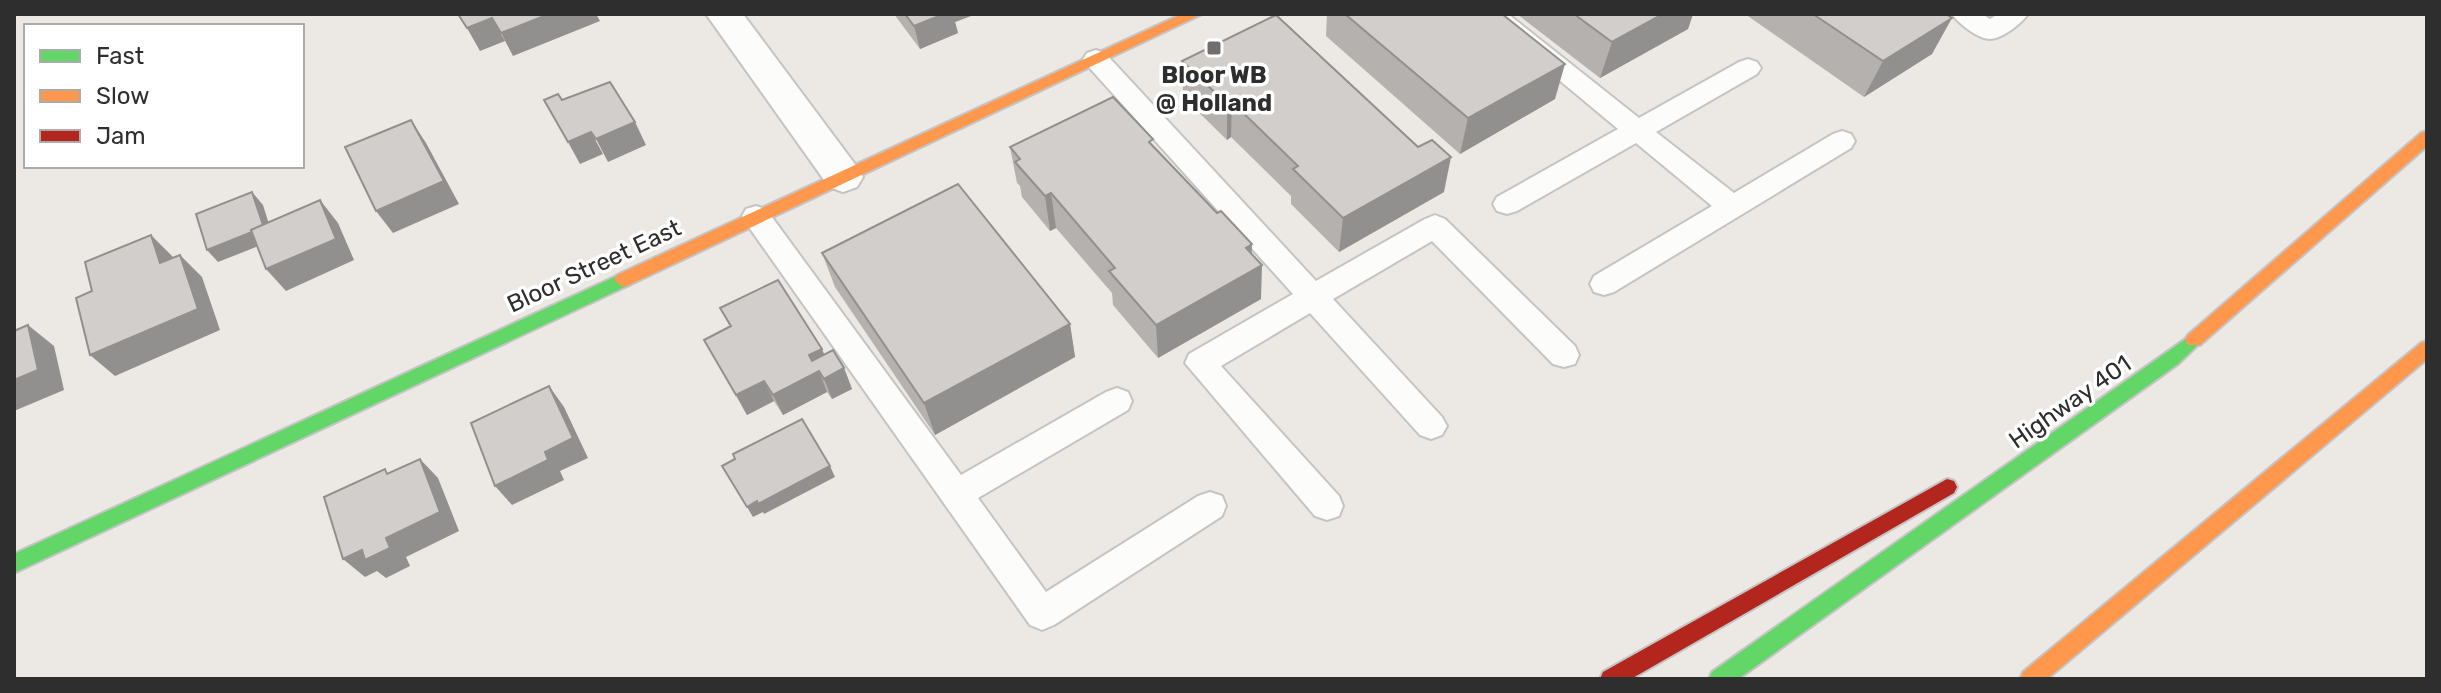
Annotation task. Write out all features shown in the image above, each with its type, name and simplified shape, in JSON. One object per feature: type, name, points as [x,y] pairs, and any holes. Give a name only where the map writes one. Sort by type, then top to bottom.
[{"type":"main road","name":"Bloor Street East","points":[[14,564],[1195,14]]},
{"type":"main road","name":"Highway 401","points":[[1720,679],[2172,359],[2427,137]]},
{"type":"main road","points":[[2031,679],[2427,348]]},
{"type":"main road","points":[[2008,453],[2172,359]]},
{"type":"main road","points":[[1611,679],[1967,476]]},
{"type":"street","points":[[724,14],[843,177]]},
{"type":"lane","points":[[1492,14],[1734,208]]},
{"type":"lane","points":[[1964,14],[1990,31],[2016,14]]},
{"type":"lane","points":[[1096,59],[1431,426]]},
{"type":"lane","points":[[1507,204],[1748,68]]},
{"type":"lane","points":[[1604,284],[1842,141]]},
{"type":"lane","points":[[756,216],[1042,614],[1210,506]]},
{"type":"lane","points":[[1327,506],[1200,363],[1435,226],[1564,355]]},
{"type":"lane","points":[[956,494],[1117,401]]},
{"type":"building","points":[[458,14],[549,14],[501,33],[492,18],[467,28]]},
{"type":"building","points":[[905,14],[944,14],[914,26]]},
{"type":"building","points":[[1345,14],[1502,14],[1565,64],[1468,118]]},
{"type":"building","points":[[1574,14],[1663,14],[1612,42]]},
{"type":"building","points":[[1813,14],[1946,14],[1952,18],[1883,61]]},
{"type":"building","points":[[1276,15],[1418,147],[1432,140],[1451,157],[1343,218],[1293,169],[1298,166],[1232,102],[1227,104],[1182,61]]},
{"type":"building","points":[[610,82],[635,122],[596,139],[591,132],[568,142],[544,100],[558,94],[562,100]]},
{"type":"building","points":[[1113,97],[1153,139],[1149,142],[1217,213],[1221,211],[1252,244],[1246,248],[1262,265],[1156,325],[1109,271],[1115,268],[1051,193],[1045,196],[1015,162],[1020,159],[1010,147]]},
{"type":"building","points":[[411,120],[444,181],[376,211],[345,147]]},
{"type":"building","points":[[958,184],[1070,324],[924,403],[822,253]]},
{"type":"building","points":[[252,192],[263,225],[207,250],[196,214]]},
{"type":"building","points":[[320,200],[336,239],[266,269],[251,230]]},
{"type":"building","points":[[151,235],[160,263],[180,255],[198,309],[90,355],[76,298],[92,291],[85,262]]},
{"type":"building","points":[[778,280],[822,349],[809,355],[812,361],[833,350],[844,368],[824,379],[819,371],[773,395],[764,381],[736,395],[704,340],[731,326],[720,308]]},
{"type":"building","points":[[28,325],[38,370],[14,380],[14,331]]},
{"type":"building","points":[[549,386],[573,438],[545,452],[548,460],[495,486],[471,423]]},
{"type":"building","points":[[802,419],[830,466],[747,507],[722,466],[735,459],[733,454]]},
{"type":"building","points":[[420,459],[440,512],[386,538],[390,548],[365,560],[362,550],[343,559],[324,497],[385,469],[387,474]]},
{"type":"traffic: fast","points":[[14,564],[623,280]]},
{"type":"traffic: fast","points":[[1720,679],[2172,359],[2194,340]]},
{"type":"traffic: slow","points":[[623,280],[1195,14]]},
{"type":"traffic: slow","points":[[2194,340],[2427,137]]},
{"type":"traffic: slow","points":[[2031,679],[2427,348]]},
{"type":"traffic: jam","points":[[1611,679],[1947,487]]},
{"type":"place","name":"Bloor WB @ Holland","points":[[1214,48]]}]
